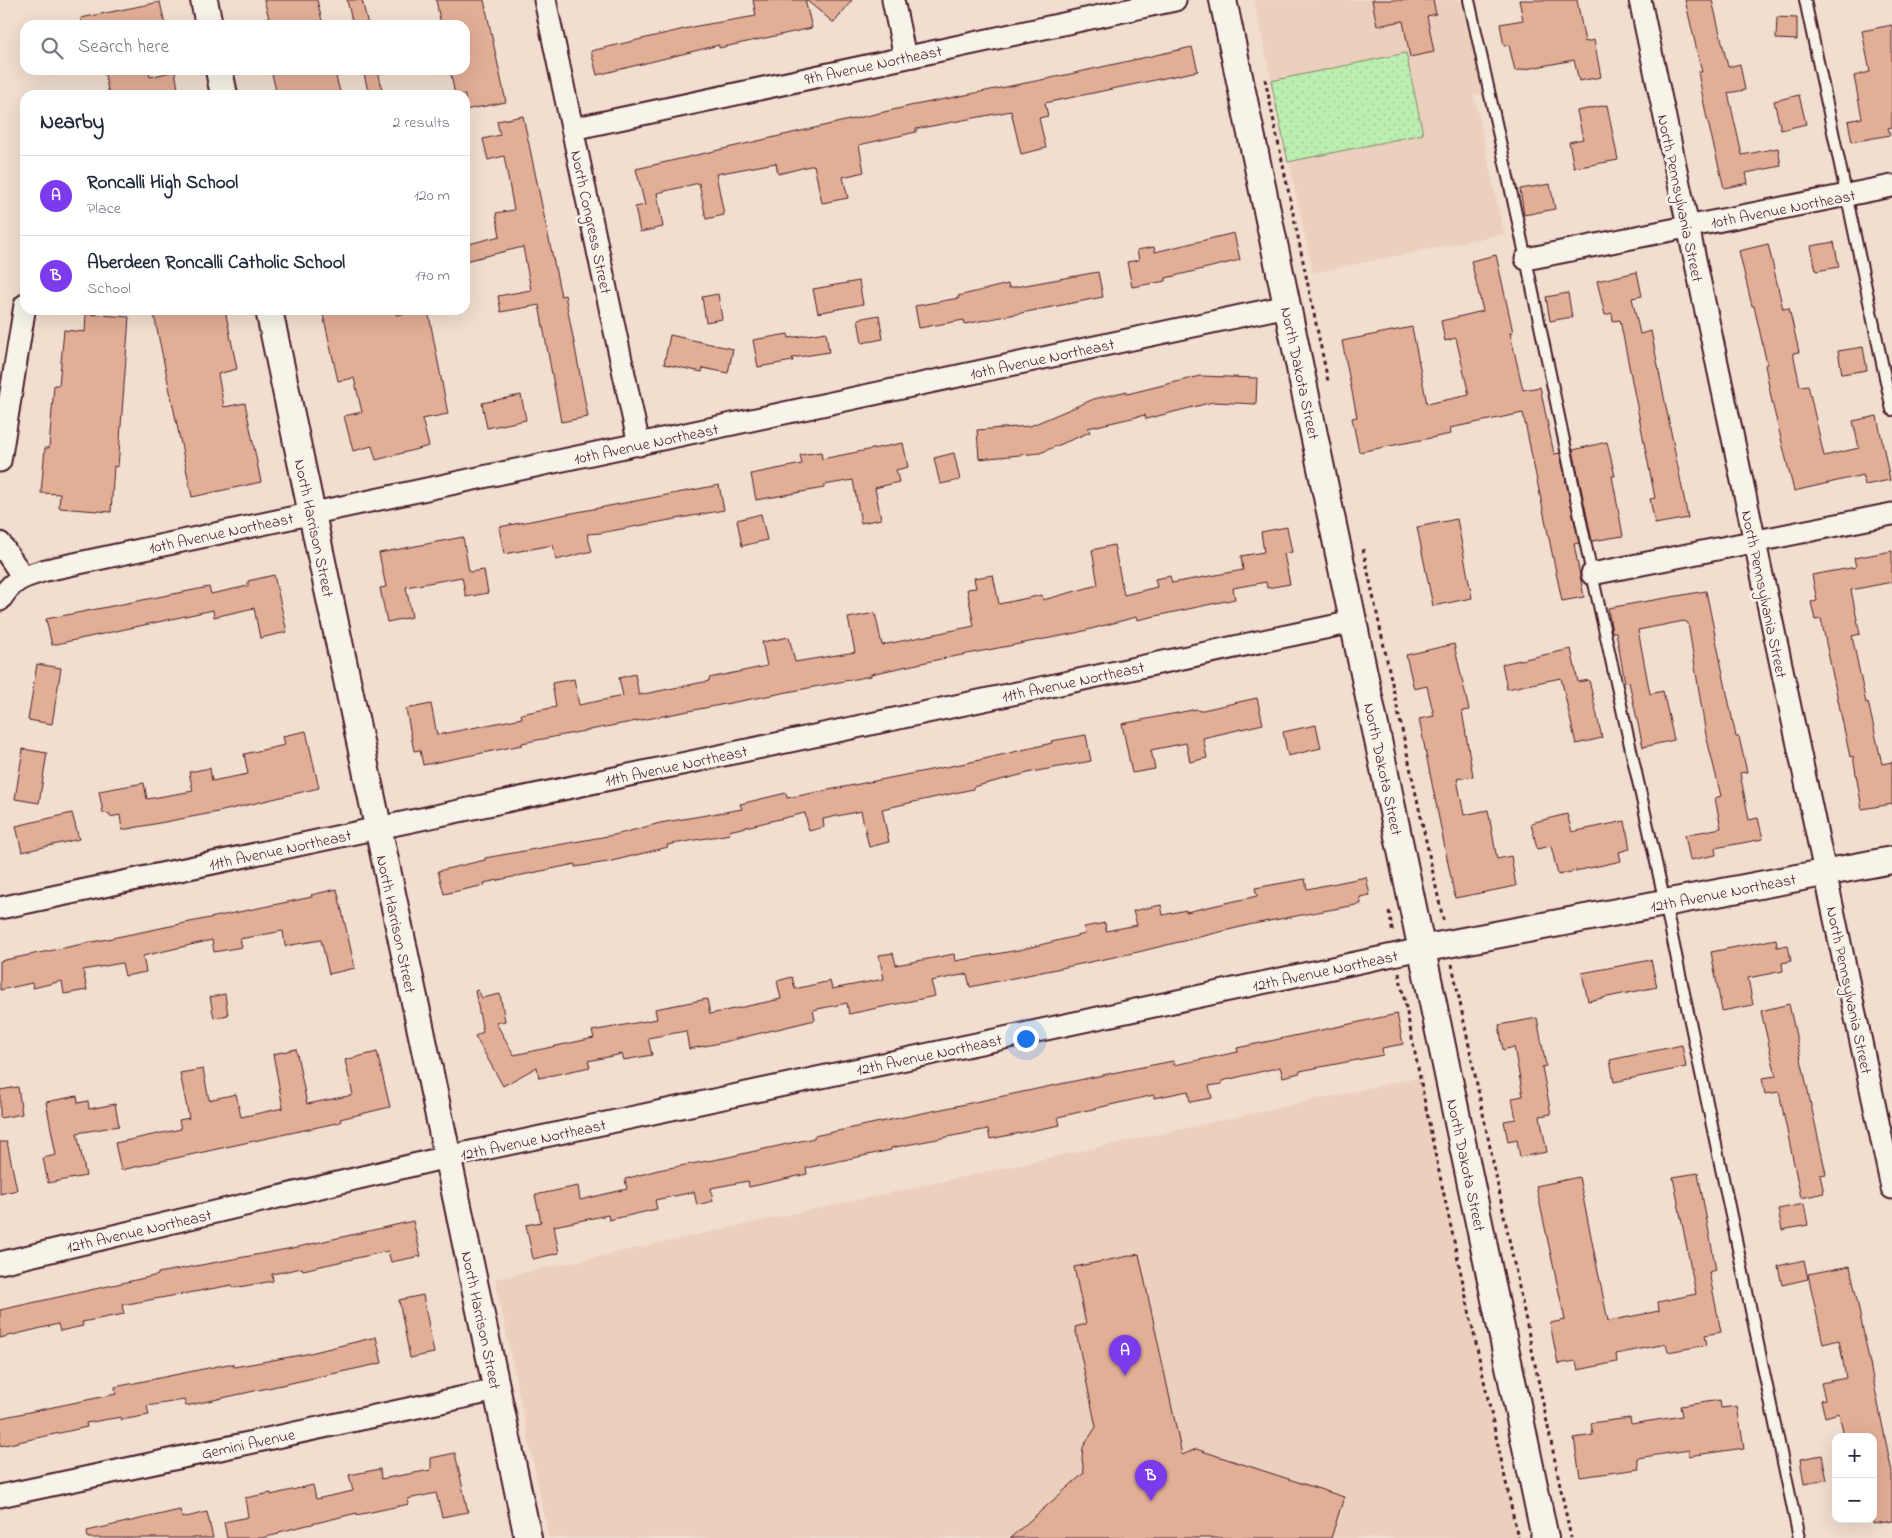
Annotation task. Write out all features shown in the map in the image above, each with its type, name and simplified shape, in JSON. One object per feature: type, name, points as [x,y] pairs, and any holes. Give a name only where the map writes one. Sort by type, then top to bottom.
[{"type":"street","points":[[204,0],[208,20]]},
{"type":"street","name":"North Congress Street","points":[[545,0],[639,445]]},
{"type":"street","points":[[893,0],[905,57]]},
{"type":"street","name":"9th Avenue Northeast","points":[[572,129],[1175,0]]},
{"type":"street","name":"North Dakota Street","points":[[1222,0],[1546,1538]]},
{"type":"street","name":"North Pennsylvania Street","points":[[1640,0],[1892,1188]]},
{"type":"street","points":[[220,75],[223,90]]},
{"type":"street","name":"10th Avenue Northeast","points":[[1526,259],[1892,186]]},
{"type":"street","name":"10th Avenue Northeast","points":[[11,588],[46,570],[1287,306]]},
{"type":"street","points":[[0,461],[23,315]]},
{"type":"street","name":"North Harrison Street","points":[[270,315],[528,1538]]},
{"type":"street","points":[[1592,574],[1892,514]]},
{"type":"street","points":[[0,543],[11,588]]},
{"type":"street","name":"11th Avenue Northeast","points":[[0,908],[1353,622]]},
{"type":"street","name":"12th Avenue Northeast","points":[[0,1263],[447,1157],[1421,949],[1892,860]]},
{"type":"street","name":"Gemini Avenue","points":[[0,1496],[497,1390]]},
{"type":"lane","points":[[1468,0],[1526,259],[1592,574],[1665,904],[1799,1538]]},
{"type":"lane","points":[[1805,0],[1892,410]]},
{"type":"path","points":[[1264,77],[1329,385]]},
{"type":"path","points":[[1363,548],[1448,944],[1571,1538]]},
{"type":"path","points":[[1388,907],[1435,1153],[1518,1538]]},
{"type":"shaded area","points":[[1254,0],[1469,0],[1488,92],[1474,95],[1504,234],[1313,273]]},
{"type":"shaded area","points":[[1420,1077],[1518,1538],[549,1538],[495,1279]]},
{"type":"green space","points":[[1406,53],[1423,134],[1288,162],[1271,81]]},
{"type":"building","points":[[264,0],[317,0],[322,20],[270,20]]},
{"type":"building","points":[[347,0],[362,0],[367,20],[352,20]]},
{"type":"building","points":[[436,0],[484,0],[506,102],[470,109],[470,90],[454,90],[451,75],[470,75],[470,20],[440,20]]},
{"type":"building","points":[[753,0],[805,0],[812,28],[719,48],[719,45],[597,75],[591,51],[697,26],[756,16]]},
{"type":"building","points":[[806,0],[852,0],[834,23]]},
{"type":"building","points":[[1372,0],[1433,0],[1436,14],[1427,16],[1434,52],[1410,57],[1403,21],[1377,26]]},
{"type":"building","points":[[1519,0],[1577,0],[1585,42],[1594,40],[1601,77],[1579,81],[1574,60],[1515,71],[1509,45],[1504,46],[1500,24],[1523,20]]},
{"type":"building","points":[[1685,0],[1712,0],[1728,67],[1740,64],[1745,90],[1728,93],[1742,155],[1778,148],[1781,166],[1746,173],[1748,183],[1724,188],[1706,114],[1698,72],[1702,72]]},
{"type":"building","points":[[160,2],[164,20],[81,20],[81,18]]},
{"type":"building","points":[[1777,17],[1797,18],[1797,40],[1776,39]]},
{"type":"building","points":[[1892,25],[1892,127],[1888,128],[1890,135],[1852,142],[1848,121],[1862,118],[1854,76],[1870,72],[1862,31]]},
{"type":"building","points":[[1192,47],[1198,71],[1045,103],[1048,116],[1039,118],[1046,148],[1021,154],[1011,111],[916,129],[916,132],[859,145],[864,172],[843,177],[848,198],[822,203],[814,165],[778,174],[776,163],[716,174],[724,215],[706,219],[699,183],[657,193],[663,227],[640,232],[635,207],[645,205],[636,169],[910,106],[1061,76]]},
{"type":"building","points":[[105,75],[150,75],[150,77],[176,75],[178,90],[108,90]]},
{"type":"building","points":[[272,75],[335,75],[340,90],[276,90]]},
{"type":"building","points":[[364,75],[379,75],[382,90],[368,90]]},
{"type":"building","points":[[1799,95],[1806,124],[1781,130],[1774,101]]},
{"type":"building","points":[[1607,105],[1618,160],[1574,168],[1569,142],[1583,139],[1577,111]]},
{"type":"building","points":[[523,116],[561,296],[565,295],[588,417],[561,422],[539,305],[501,312],[498,296],[531,290],[523,247],[470,260],[470,244],[500,236],[496,213],[514,210],[504,156],[488,160],[483,139],[500,135],[497,121]]},
{"type":"building","points":[[1550,184],[1555,209],[1524,215],[1520,189]]},
{"type":"building","points":[[1234,233],[1240,260],[1166,278],[1166,281],[1132,287],[1127,262],[1139,260],[1137,250],[1154,247],[1155,252]]},
{"type":"building","points":[[1834,242],[1839,267],[1816,271],[1811,246]]},
{"type":"building","points":[[1768,244],[1783,309],[1789,308],[1799,352],[1793,353],[1800,386],[1808,385],[1824,456],[1859,448],[1853,421],[1877,416],[1890,480],[1865,485],[1863,475],[1794,491],[1772,402],[1765,365],[1767,364],[1754,306],[1752,306],[1739,251]]},
{"type":"building","points":[[1496,255],[1513,332],[1510,333],[1523,390],[1540,387],[1554,454],[1560,453],[1579,543],[1574,544],[1584,597],[1562,601],[1523,413],[1450,428],[1451,434],[1359,452],[1352,418],[1357,417],[1342,341],[1412,327],[1427,404],[1469,395],[1456,338],[1445,341],[1441,321],[1483,311],[1471,261]]},
{"type":"building","points":[[1098,272],[1103,297],[965,324],[964,320],[919,328],[915,306],[959,298],[958,296],[1008,284],[1009,288]]},
{"type":"building","points":[[1637,272],[1642,296],[1632,298],[1640,334],[1651,331],[1688,518],[1655,524],[1650,499],[1655,498],[1620,320],[1613,321],[1612,313],[1605,315],[1597,281]]},
{"type":"building","points":[[859,281],[863,304],[818,313],[813,289]]},
{"type":"building","points":[[1568,293],[1572,317],[1550,321],[1546,297]]},
{"type":"building","points":[[718,294],[722,319],[706,322],[702,297]]},
{"type":"building","points":[[86,315],[129,317],[118,467],[114,466],[111,512],[59,508],[60,494],[41,493],[45,448],[49,448],[54,385],[59,385],[64,330],[85,332]]},
{"type":"building","points":[[154,315],[226,315],[237,369],[218,374],[224,407],[245,403],[261,482],[192,497]]},
{"type":"building","points":[[323,315],[429,315],[448,414],[422,419],[429,446],[376,460],[372,446],[353,451],[344,416],[362,412],[354,378],[338,381]]},
{"type":"building","points":[[879,315],[883,339],[862,343],[858,319]]},
{"type":"building","points":[[826,332],[829,352],[792,358],[793,361],[758,367],[753,340],[788,334],[789,338]]},
{"type":"building","points":[[670,335],[733,349],[728,373],[703,368],[702,372],[664,364]]},
{"type":"building","points":[[1863,347],[1867,370],[1842,374],[1838,351]]},
{"type":"building","points":[[1200,376],[1257,378],[1256,404],[1213,402],[1146,419],[1145,415],[1088,428],[1090,432],[1040,453],[979,459],[977,430],[1030,426],[1094,399],[1127,391],[1127,394]]},
{"type":"building","points":[[521,395],[526,420],[487,428],[482,403]]},
{"type":"building","points":[[1607,442],[1615,476],[1612,476],[1623,536],[1592,541],[1573,450]]},
{"type":"building","points":[[903,443],[908,467],[896,470],[899,482],[875,488],[881,519],[861,523],[853,480],[824,485],[824,488],[756,500],[751,474],[802,464],[800,455],[821,452],[822,459]]},
{"type":"building","points":[[954,453],[960,480],[940,484],[934,458]]},
{"type":"building","points":[[719,485],[724,510],[587,534],[592,551],[556,560],[553,545],[504,554],[499,527]]},
{"type":"building","points":[[761,514],[767,540],[742,546],[737,520]]},
{"type":"building","points":[[1457,519],[1472,598],[1433,606],[1417,527]]},
{"type":"building","points":[[1287,527],[1292,552],[1284,554],[1290,584],[1267,588],[1266,582],[1233,588],[1235,599],[1137,620],[1136,617],[1076,633],[931,661],[871,674],[871,676],[522,743],[522,745],[423,765],[420,750],[414,751],[406,709],[431,704],[437,735],[522,718],[521,714],[556,707],[552,683],[574,679],[579,705],[623,696],[619,678],[635,674],[639,695],[709,681],[709,678],[767,666],[762,642],[789,637],[795,662],[855,652],[848,618],[875,613],[882,645],[974,626],[967,589],[976,588],[974,578],[993,575],[999,604],[1042,595],[1043,600],[1098,585],[1092,550],[1114,545],[1124,595],[1157,587],[1155,579],[1170,576],[1172,583],[1243,570],[1241,556],[1264,552],[1261,532]]},
{"type":"building","points":[[463,537],[469,572],[484,570],[488,593],[466,597],[462,577],[406,587],[412,617],[387,622],[380,588],[386,587],[379,553]]},
{"type":"building","points":[[1892,551],[1892,582],[1851,590],[1860,634],[1852,636],[1866,703],[1868,702],[1882,764],[1892,762],[1892,804],[1862,809],[1853,756],[1850,757],[1821,619],[1815,620],[1811,602],[1817,601],[1812,575],[1856,567],[1854,558]]},
{"type":"building","points":[[274,575],[287,632],[260,638],[254,608],[214,617],[213,610],[52,645],[46,619],[209,587],[211,594],[248,586],[248,581]]},
{"type":"building","points":[[1706,591],[1736,737],[1739,737],[1747,772],[1740,773],[1749,820],[1758,818],[1763,839],[1715,848],[1716,855],[1690,860],[1685,835],[1721,828],[1715,798],[1721,796],[1706,735],[1688,623],[1684,621],[1638,630],[1650,694],[1663,691],[1674,740],[1643,747],[1629,682],[1625,683],[1616,632],[1612,632],[1608,608]]},
{"type":"building","points":[[1454,644],[1469,710],[1462,711],[1473,776],[1457,779],[1464,815],[1488,810],[1497,859],[1511,856],[1516,886],[1455,898],[1419,719],[1434,716],[1427,686],[1414,689],[1406,655]]},
{"type":"building","points":[[1571,649],[1578,682],[1589,680],[1602,738],[1576,744],[1561,678],[1507,689],[1502,664]]},
{"type":"building","points":[[37,664],[61,668],[52,724],[28,720]]},
{"type":"building","points":[[1257,698],[1263,724],[1203,738],[1207,758],[1190,762],[1186,743],[1151,750],[1155,769],[1132,773],[1122,724],[1197,709],[1198,711]]},
{"type":"building","points":[[1316,725],[1321,748],[1288,756],[1283,732]]},
{"type":"building","points":[[306,731],[319,788],[218,812],[122,830],[120,815],[110,817],[110,814],[103,813],[99,791],[144,783],[147,799],[193,791],[189,772],[210,768],[212,781],[248,774],[244,754],[285,745],[283,736]]},
{"type":"building","points":[[1086,735],[1091,761],[1032,772],[973,787],[973,789],[882,809],[889,842],[869,847],[861,811],[823,819],[824,827],[809,831],[805,813],[729,831],[730,834],[667,845],[668,847],[608,862],[575,867],[575,864],[484,883],[485,885],[444,894],[438,871],[485,860],[485,858],[619,834],[660,823],[742,809],[740,804],[786,793],[787,798],[844,787],[971,762],[1052,743],[1051,741]]},
{"type":"building","points":[[23,749],[47,753],[39,803],[15,799]]},
{"type":"building","points":[[72,813],[79,839],[22,852],[16,826]]},
{"type":"building","points":[[1567,814],[1572,832],[1625,821],[1630,849],[1619,852],[1621,861],[1558,875],[1551,846],[1537,849],[1531,823]]},
{"type":"building","points":[[1366,877],[1370,895],[1360,897],[1361,904],[1253,924],[1138,952],[970,987],[967,974],[931,981],[935,996],[849,1014],[847,1003],[813,1010],[815,1020],[689,1049],[686,1031],[648,1038],[652,1055],[624,1060],[622,1054],[588,1061],[590,1067],[539,1078],[537,1067],[503,1086],[475,1036],[483,1032],[475,991],[478,990],[482,998],[500,994],[505,1021],[496,1023],[514,1055],[594,1038],[592,1031],[657,1019],[655,1009],[707,999],[710,1014],[781,999],[777,981],[792,977],[795,989],[830,981],[832,989],[884,979],[879,955],[893,953],[896,965],[954,954],[955,961],[1019,950],[1085,934],[1084,927],[1105,923],[1106,931],[1137,925],[1133,911],[1161,905],[1163,915],[1186,910],[1186,912],[1257,896],[1255,888],[1305,879],[1307,889]]},
{"type":"building","points":[[337,889],[355,968],[329,974],[321,940],[285,946],[283,931],[240,939],[242,947],[214,952],[212,940],[143,956],[146,972],[125,976],[122,963],[83,970],[87,990],[64,994],[62,981],[33,988],[32,983],[0,990],[0,961],[312,897],[311,895]]},
{"type":"building","points":[[1776,939],[1777,947],[1788,945],[1791,961],[1782,963],[1783,971],[1748,978],[1753,1005],[1722,1011],[1711,952]]},
{"type":"building","points":[[1651,960],[1657,987],[1588,1001],[1582,973]]},
{"type":"building","points":[[225,994],[228,1015],[214,1018],[210,997]]},
{"type":"building","points":[[1789,1004],[1826,1174],[1820,1175],[1824,1193],[1801,1198],[1779,1092],[1765,1094],[1762,1078],[1776,1076],[1761,1011]]},
{"type":"building","points":[[1397,1014],[1403,1044],[1382,1048],[1383,1055],[1300,1071],[1300,1073],[1283,1077],[1280,1067],[1222,1081],[1222,1084],[1209,1086],[1212,1098],[1190,1102],[1188,1091],[1154,1098],[1154,1095],[1058,1117],[1060,1125],[990,1139],[988,1129],[891,1148],[891,1150],[806,1168],[807,1174],[749,1187],[748,1181],[711,1188],[713,1201],[697,1205],[694,1192],[655,1200],[657,1209],[609,1220],[608,1215],[554,1226],[559,1253],[533,1259],[526,1225],[541,1222],[535,1195],[578,1186],[580,1200],[627,1189],[625,1179],[658,1170],[724,1158],[814,1138],[814,1136],[1122,1071],[1173,1061],[1174,1065],[1238,1052],[1237,1048]]},
{"type":"building","points":[[1537,1018],[1546,1066],[1542,1067],[1551,1114],[1540,1116],[1547,1152],[1520,1157],[1517,1140],[1508,1142],[1504,1121],[1516,1119],[1512,1098],[1523,1096],[1514,1047],[1503,1050],[1499,1025]]},
{"type":"building","points":[[1682,1045],[1686,1067],[1614,1082],[1610,1060]]},
{"type":"building","points":[[296,1049],[307,1104],[353,1095],[345,1060],[377,1052],[390,1107],[340,1119],[341,1122],[121,1170],[115,1143],[181,1129],[179,1120],[189,1118],[180,1073],[203,1069],[209,1100],[236,1094],[241,1117],[283,1108],[273,1054]]},
{"type":"building","points":[[18,1087],[22,1114],[0,1118],[0,1090]]},
{"type":"building","points":[[77,1096],[78,1103],[88,1101],[89,1109],[115,1104],[119,1126],[77,1133],[86,1176],[48,1183],[43,1158],[56,1155],[46,1102]]},
{"type":"building","points":[[0,1142],[7,1142],[17,1190],[0,1194]]},
{"type":"building","points":[[1698,1173],[1716,1270],[1709,1272],[1721,1332],[1705,1335],[1707,1345],[1668,1352],[1666,1344],[1616,1354],[1617,1362],[1578,1370],[1576,1361],[1558,1364],[1550,1323],[1565,1320],[1536,1186],[1579,1177],[1608,1321],[1659,1311],[1658,1302],[1696,1294],[1673,1177]]},
{"type":"building","points":[[1804,1204],[1808,1225],[1782,1230],[1778,1209]]},
{"type":"building","points":[[413,1221],[421,1256],[391,1262],[388,1251],[303,1270],[302,1268],[272,1274],[273,1281],[233,1288],[232,1285],[122,1305],[124,1314],[82,1322],[83,1326],[60,1331],[58,1324],[0,1338],[0,1310],[158,1275],[158,1273],[298,1247]]},
{"type":"building","points":[[1139,1254],[1182,1455],[1196,1449],[1344,1497],[1331,1538],[1010,1538],[1084,1473],[1083,1447],[1096,1427],[1075,1327],[1086,1324],[1074,1267]]},
{"type":"building","points":[[1804,1260],[1808,1279],[1782,1285],[1778,1266]]},
{"type":"building","points":[[1850,1266],[1892,1472],[1892,1521],[1873,1524],[1877,1523],[1877,1433],[1843,1433],[1839,1413],[1825,1417],[1821,1400],[1825,1399],[1821,1383],[1846,1378],[1839,1340],[1823,1344],[1808,1274]]},
{"type":"building","points":[[423,1295],[434,1353],[410,1358],[399,1300]]},
{"type":"building","points":[[376,1337],[382,1363],[186,1406],[184,1400],[147,1406],[149,1415],[121,1420],[121,1417],[86,1423],[87,1427],[0,1446],[0,1418],[116,1394],[115,1387],[228,1364],[233,1364],[234,1367],[306,1354]]},
{"type":"building","points":[[1720,1400],[1721,1408],[1737,1406],[1744,1448],[1689,1456],[1689,1450],[1637,1458],[1639,1469],[1580,1477],[1574,1438],[1593,1435],[1591,1423],[1630,1418],[1631,1424],[1682,1416],[1680,1406]]},
{"type":"building","points":[[455,1453],[468,1512],[442,1517],[436,1493],[408,1499],[409,1504],[357,1515],[357,1513],[261,1538],[227,1538],[224,1522],[248,1517],[245,1498],[271,1493],[271,1495],[313,1485],[316,1499],[353,1491],[349,1475],[380,1469],[381,1479],[431,1470],[431,1458]]},
{"type":"building","points":[[1822,1455],[1827,1480],[1804,1484],[1800,1459]]},
{"type":"building","points":[[180,1510],[182,1518],[207,1512],[213,1538],[88,1538],[87,1531]]},
{"type":"place","name":"Roncalli High School","points":[[1125,1376]]},
{"type":"place","name":"Aberdeen Roncalli Catholic School","points":[[1151,1501]]}]
